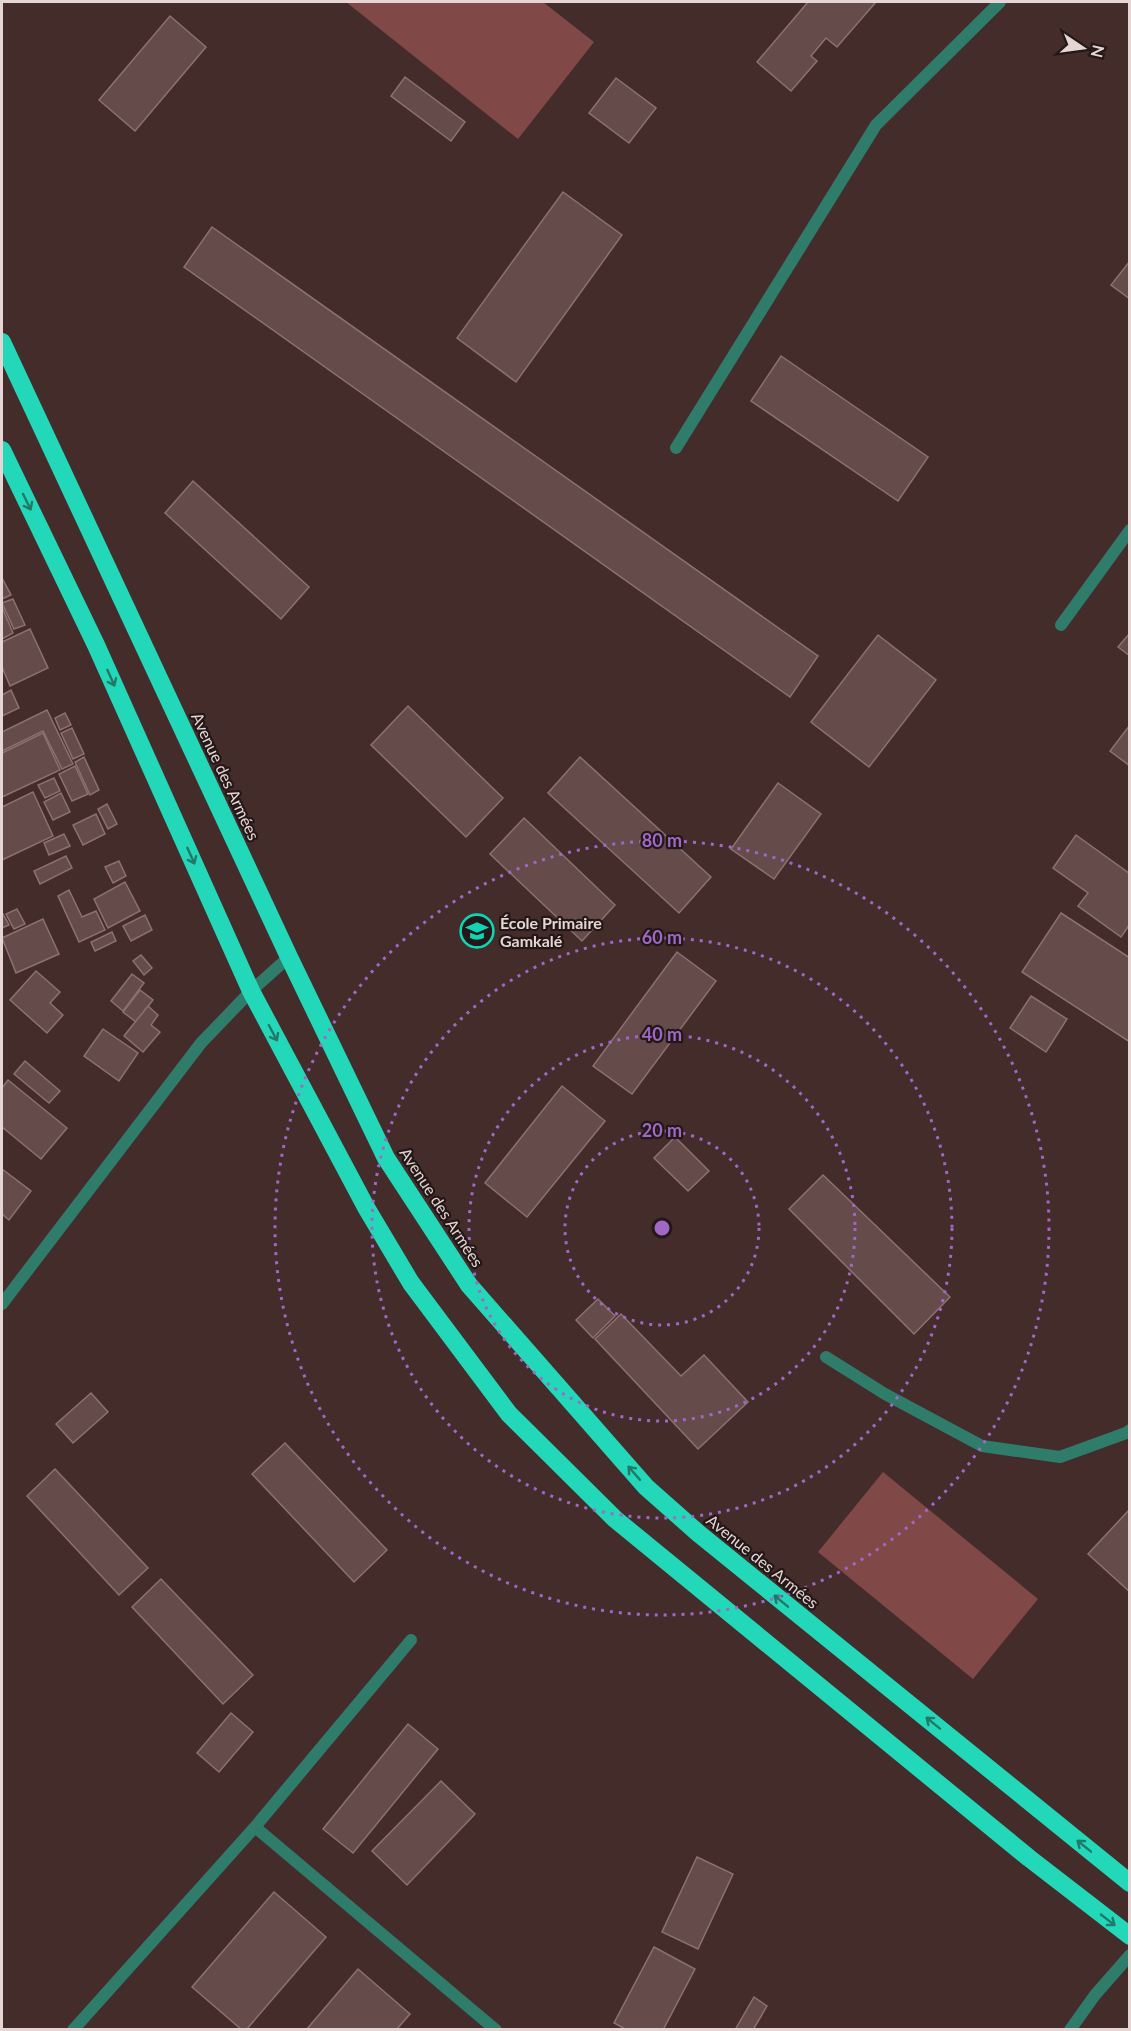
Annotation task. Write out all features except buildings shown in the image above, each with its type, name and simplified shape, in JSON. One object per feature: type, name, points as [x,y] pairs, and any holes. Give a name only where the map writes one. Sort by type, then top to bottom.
[{"type":"highway","name":"Avenue des Armées","points":[[2,342],[289,957],[386,1158],[469,1285],[645,1487],[698,1533],[1130,1883]]},
{"type":"highway","points":[[2,450],[96,645],[251,991],[367,1209],[411,1283],[509,1414],[615,1519],[1029,1858],[1130,1936]]},
{"type":"street","points":[[676,448],[876,125],[1000,2]]},
{"type":"street","points":[[1061,625],[1130,530]]},
{"type":"street","points":[[2,1304],[201,1042],[251,991],[289,957]]},
{"type":"street","points":[[826,1357],[885,1394],[982,1446],[1060,1457],[1130,1430]]},
{"type":"street","points":[[73,2030],[255,1827],[411,1640]]},
{"type":"street","points":[[255,1827],[496,2030]]},
{"type":"street","points":[[1070,2030],[1095,1995],[1130,1955]]},
{"type":"shaded area","points":[[346,2],[543,2],[594,42],[518,139]]},
{"type":"shaded area","points":[[883,1472],[1038,1599],[973,1679],[818,1552]]},
{"type":"place","name":"École Primaire Gamkalé","points":[[477,931]]}]
